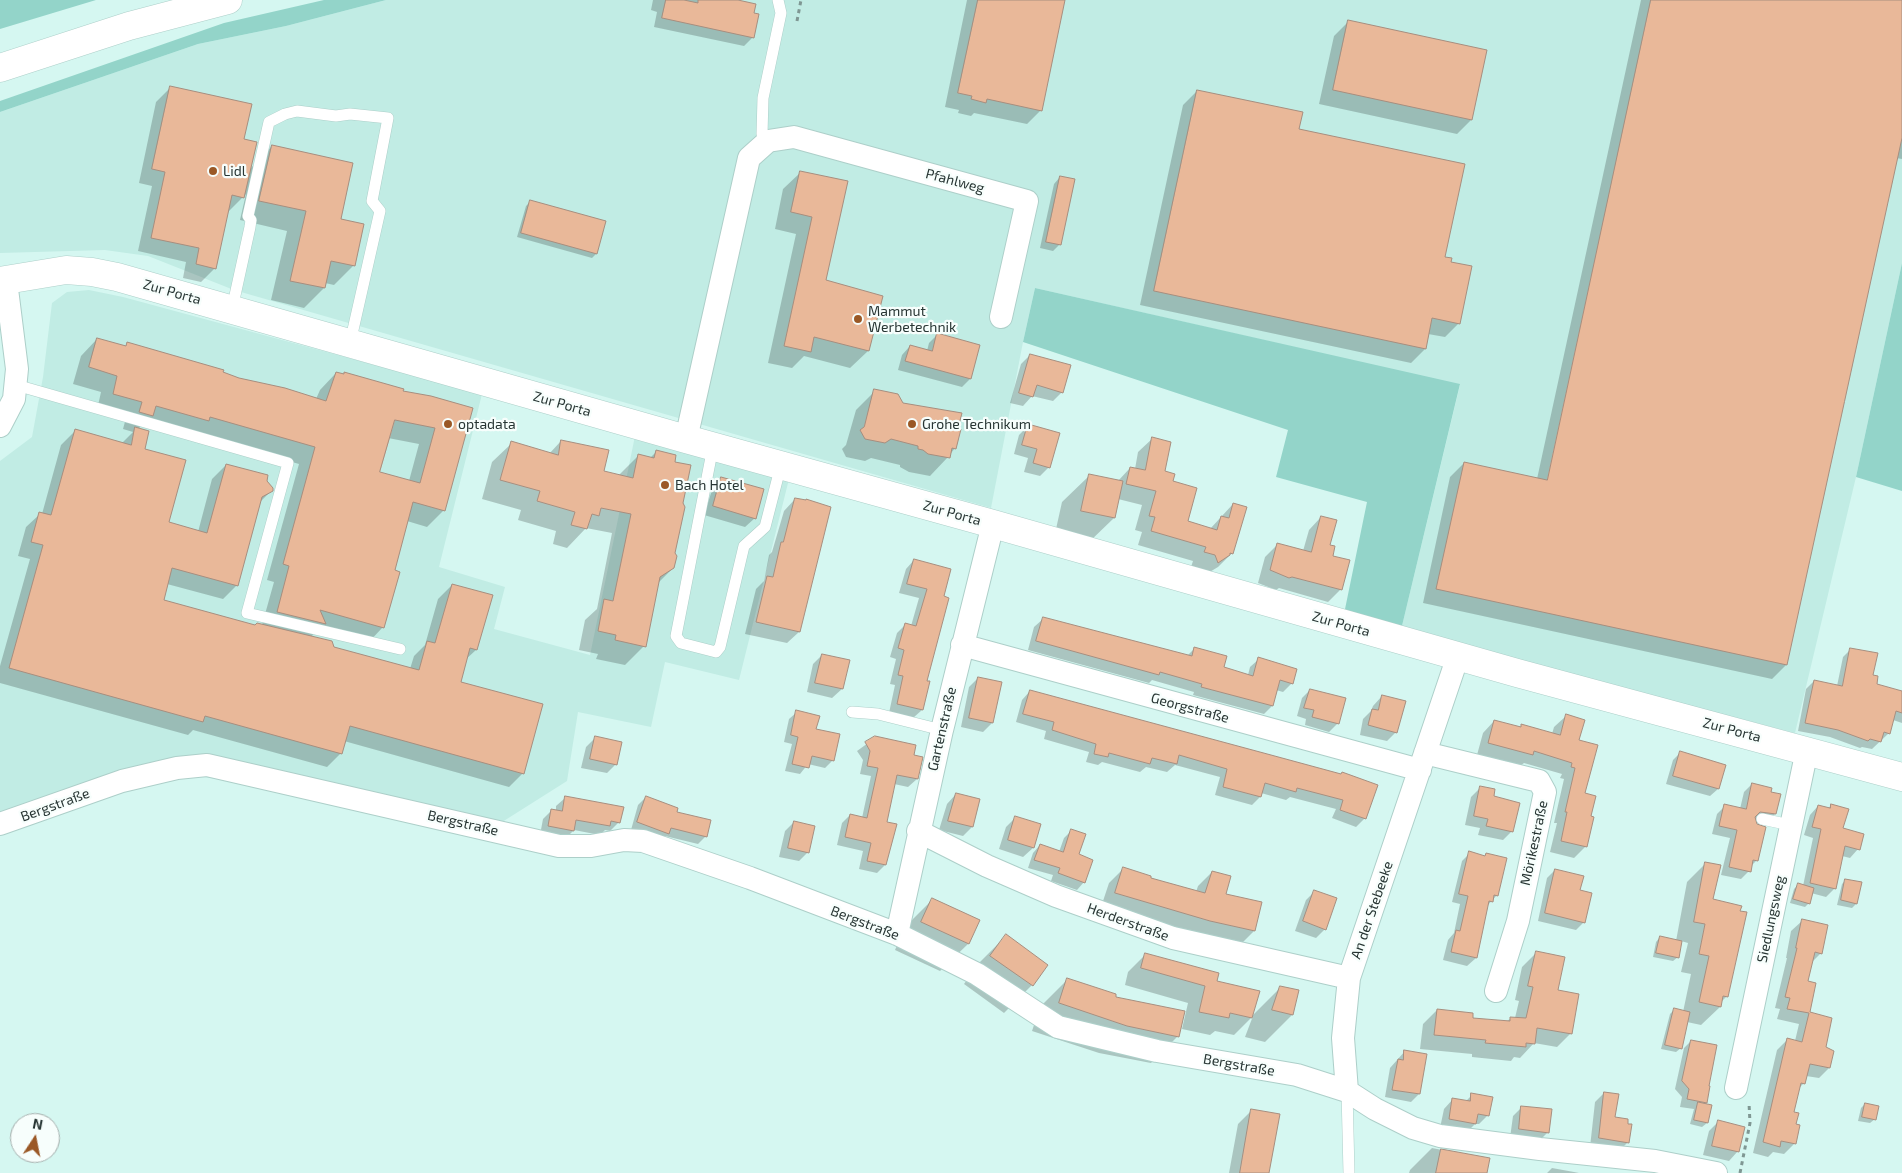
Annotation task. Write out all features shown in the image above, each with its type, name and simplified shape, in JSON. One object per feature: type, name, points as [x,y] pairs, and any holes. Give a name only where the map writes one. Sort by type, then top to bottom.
[{"type":"main road","points":[[0,68],[129,26],[228,0]]},
{"type":"main road","name":"Zur Porta","points":[[3,281],[66,270],[92,272],[117,277],[1458,656],[1902,777]]},
{"type":"street","name":"Pfahlweg","points":[[768,141],[794,137],[1027,201],[1001,318]]},
{"type":"street","points":[[686,439],[749,158],[768,141]]},
{"type":"street","points":[[0,426],[14,399],[17,369],[3,281]]},
{"type":"street","name":"Gartenstraße","points":[[897,934],[918,831],[992,524]]},
{"type":"street","name":"Georgstraße","points":[[962,646],[1423,761]]},
{"type":"street","name":"An der Stebeeke","points":[[1347,1091],[1343,1038],[1349,978],[1458,656]]},
{"type":"street","name":"Siedlungsweg","points":[[1736,1088],[1807,750]]},
{"type":"street","name":"Mörikestraße","points":[[1423,761],[1539,781],[1545,792],[1518,921],[1496,991]]},
{"type":"street","name":"Bergstraße","points":[[0,824],[122,781],[177,768],[208,765],[559,846],[591,846],[624,840],[642,841],[750,878],[897,934],[977,974],[1058,1027],[1158,1051],[1297,1075],[1347,1091],[1375,1109],[1414,1128],[1440,1136],[1655,1161],[1716,1173]]},
{"type":"street","name":"Herderstraße","points":[[918,831],[987,866],[1056,896],[1173,938],[1349,978]]},
{"type":"lane","points":[[768,141],[762,134],[763,98],[781,13],[778,0]]},
{"type":"lane","points":[[232,309],[250,227],[251,220],[248,216],[269,122],[285,114],[297,111],[336,116],[350,114],[388,118],[372,201],[380,211],[350,343]]},
{"type":"lane","points":[[16,385],[288,463],[247,613],[400,649]]},
{"type":"lane","points":[[713,447],[676,636],[681,643],[716,652],[720,647],[744,546],[765,527],[781,465]]},
{"type":"lane","points":[[852,712],[878,714],[942,730]]},
{"type":"lane","points":[[1762,819],[1790,825]]},
{"type":"lane","name":"An der Stebeeke","points":[[1347,1091],[1349,1173]]},
{"type":"path","points":[[1736,1088],[1749,1096],[1750,1123],[1740,1173]]},
{"type":"shaded area","points":[[0,0],[96,0],[0,29]]},
{"type":"shaded area","points":[[324,0],[386,0],[286,26],[198,44],[0,112],[0,101],[224,23]]},
{"type":"shaded area","points":[[386,0],[1902,0],[1902,263],[1856,477],[1795,733],[1401,630],[1460,385],[1035,288],[991,508],[234,290],[148,256],[105,250],[0,253],[0,112],[198,44],[286,26]]},
{"type":"shaded area","points":[[1902,263],[1902,491],[1856,477]]},
{"type":"shaded area","points":[[1035,288],[1460,384],[1401,630],[1344,614],[1367,502],[1276,477],[1288,430],[1023,342]]},
{"type":"shaded area","points":[[89,290],[123,297],[482,394],[439,567],[505,587],[494,629],[590,655],[635,436],[789,479],[739,680],[665,662],[651,727],[578,712],[567,781],[480,836],[218,779],[180,774],[0,833],[0,461],[32,437],[43,377],[52,303],[67,292]]},
{"type":"building","points":[[666,0],[684,0],[698,3],[698,0],[738,0],[756,4],[754,13],[759,14],[754,38],[662,18]]},
{"type":"building","points":[[978,0],[1065,0],[1042,111],[987,99],[986,103],[971,99],[972,96],[958,93]]},
{"type":"building","points":[[1651,0],[1902,0],[1902,138],[1787,665],[1436,589],[1464,462],[1547,480]]},
{"type":"building","points":[[1348,20],[1487,50],[1472,120],[1333,90]]},
{"type":"building","points":[[170,86],[252,104],[244,139],[257,142],[244,198],[232,195],[216,269],[196,264],[199,248],[151,238],[165,172],[152,169]]},
{"type":"building","points":[[1197,90],[1303,112],[1299,129],[1465,164],[1445,257],[1452,258],[1451,262],[1472,266],[1460,324],[1432,318],[1426,349],[1154,291]]},
{"type":"building","points":[[272,145],[353,163],[341,219],[364,224],[355,266],[331,261],[325,288],[290,281],[306,211],[259,201]]},
{"type":"building","points":[[800,171],[848,181],[826,280],[883,296],[869,351],[814,337],[811,352],[784,346],[812,217],[791,212]]},
{"type":"building","points":[[1060,176],[1075,179],[1061,245],[1046,242]]},
{"type":"building","points":[[530,200],[606,221],[597,254],[521,233]]},
{"type":"building","points":[[937,333],[980,345],[971,379],[905,361],[910,345],[932,351]]},
{"type":"building","points":[[97,338],[126,346],[127,342],[224,370],[223,372],[239,378],[285,388],[326,401],[336,372],[344,374],[344,372],[404,389],[403,391],[431,396],[473,408],[445,511],[413,502],[395,570],[400,572],[384,628],[320,610],[326,624],[277,612],[289,566],[283,564],[315,447],[210,417],[209,421],[156,406],[153,416],[139,412],[142,402],[113,394],[117,376],[89,367]],"holes":[[[395,420],[435,428],[420,483],[380,472]]]},
{"type":"building","points":[[1030,354],[1071,365],[1063,393],[1037,385],[1033,397],[1019,393]]},
{"type":"building","name":"Grohe Technikum","points":[[874,389],[898,394],[903,403],[962,413],[958,428],[961,429],[956,449],[952,448],[950,458],[928,454],[918,449],[918,446],[891,439],[885,443],[865,439],[860,430],[864,427]]},
{"type":"building","points":[[1028,424],[1060,433],[1050,468],[1033,463],[1037,449],[1022,445]]},
{"type":"building","points":[[135,427],[149,431],[145,449],[186,460],[169,522],[207,533],[226,464],[268,475],[267,481],[273,488],[273,491],[262,497],[238,586],[172,568],[164,600],[255,625],[257,623],[332,641],[334,647],[419,670],[427,641],[435,643],[452,584],[493,595],[477,650],[470,648],[461,682],[543,704],[524,774],[350,726],[342,754],[205,716],[203,722],[9,668],[43,545],[31,542],[39,512],[51,515],[75,429],[131,445]]},
{"type":"building","points":[[1152,437],[1171,442],[1165,471],[1175,474],[1173,481],[1197,488],[1188,521],[1217,530],[1221,516],[1229,518],[1233,503],[1247,507],[1233,554],[1230,553],[1230,555],[1218,563],[1215,555],[1204,552],[1206,547],[1151,531],[1155,517],[1149,516],[1156,491],[1126,484],[1130,467],[1145,470]]},
{"type":"building","points":[[561,440],[609,450],[604,471],[633,478],[638,454],[654,458],[656,450],[676,455],[675,462],[691,465],[683,503],[685,507],[675,553],[677,556],[674,568],[660,577],[646,647],[615,640],[616,635],[598,631],[604,599],[613,601],[631,514],[601,508],[599,516],[592,514],[587,529],[571,525],[575,512],[537,501],[540,491],[500,480],[511,441],[558,455]]},
{"type":"building","points":[[1089,474],[1123,481],[1115,518],[1081,511]]},
{"type":"building","points":[[721,477],[764,489],[756,519],[713,506]]},
{"type":"building","points":[[795,498],[806,499],[831,507],[800,632],[756,622],[767,576],[773,577],[781,542],[783,542]]},
{"type":"building","points":[[1321,516],[1337,520],[1330,545],[1335,546],[1333,556],[1350,560],[1342,590],[1292,577],[1289,578],[1270,570],[1277,543],[1311,552]]},
{"type":"building","points":[[914,559],[951,569],[944,596],[949,598],[927,681],[930,681],[923,710],[897,704],[903,676],[898,675],[904,650],[898,648],[905,623],[916,626],[927,589],[907,584]]},
{"type":"building","points":[[1043,617],[1192,656],[1194,647],[1227,656],[1224,667],[1253,676],[1258,657],[1297,669],[1293,684],[1280,680],[1273,706],[1201,687],[1202,684],[1160,672],[1159,675],[1036,641]]},
{"type":"building","points":[[1850,648],[1878,653],[1873,675],[1878,676],[1877,684],[1902,691],[1902,713],[1896,711],[1890,734],[1884,732],[1881,742],[1870,739],[1868,741],[1838,730],[1805,723],[1814,680],[1842,686]]},
{"type":"building","points":[[822,654],[850,660],[843,689],[815,683]]},
{"type":"building","points":[[978,677],[1002,682],[993,723],[969,718]]},
{"type":"building","points":[[1310,689],[1346,698],[1339,724],[1312,717],[1314,710],[1304,708]]},
{"type":"building","points":[[1030,690],[1341,774],[1342,772],[1378,785],[1366,819],[1340,810],[1343,800],[1297,788],[1296,792],[1265,783],[1261,797],[1223,787],[1227,769],[1179,755],[1177,764],[1152,758],[1150,764],[1109,753],[1108,757],[1094,754],[1096,744],[1052,730],[1054,722],[1023,714]]},
{"type":"building","points":[[1382,695],[1406,701],[1397,733],[1368,725],[1372,709],[1378,710]]},
{"type":"building","points":[[796,710],[820,716],[816,729],[840,734],[834,761],[812,756],[809,768],[792,764],[798,737],[791,735]]},
{"type":"building","points":[[1566,714],[1585,720],[1579,740],[1598,745],[1585,793],[1596,796],[1591,816],[1594,817],[1587,847],[1561,841],[1567,812],[1565,812],[1575,768],[1571,767],[1572,763],[1534,751],[1533,755],[1488,743],[1494,720],[1521,727],[1521,724],[1560,735]]},
{"type":"building","points":[[595,736],[622,742],[617,765],[590,759]]},
{"type":"building","points":[[875,736],[916,745],[914,755],[923,757],[918,779],[897,775],[887,822],[897,824],[886,865],[867,861],[871,843],[845,837],[850,814],[867,818],[878,768],[867,766],[870,751],[865,742]]},
{"type":"building","points":[[1680,751],[1726,765],[1719,789],[1673,776]]},
{"type":"building","points":[[1752,783],[1772,788],[1771,792],[1781,794],[1776,814],[1760,812],[1755,817],[1757,824],[1766,827],[1758,861],[1753,860],[1751,872],[1729,867],[1737,830],[1719,826],[1724,804],[1746,809]]},
{"type":"building","points":[[1480,786],[1495,789],[1494,796],[1520,803],[1513,832],[1486,826],[1488,819],[1474,816]]},
{"type":"building","points":[[956,793],[980,799],[973,827],[948,821]]},
{"type":"building","points":[[565,796],[624,807],[620,823],[611,821],[610,826],[576,820],[574,831],[548,826],[551,809],[562,811]]},
{"type":"building","points":[[646,796],[678,808],[677,812],[711,820],[707,837],[671,828],[669,834],[637,822]]},
{"type":"building","points":[[1831,804],[1849,809],[1843,828],[1864,834],[1860,850],[1845,846],[1836,889],[1810,883],[1821,829],[1812,827],[1818,805],[1830,808]]},
{"type":"building","points":[[1015,816],[1041,824],[1034,848],[1008,840]]},
{"type":"building","points":[[794,821],[815,826],[809,853],[788,848]]},
{"type":"building","points":[[1071,829],[1086,834],[1079,854],[1093,860],[1085,883],[1058,873],[1060,868],[1034,860],[1040,844],[1063,852]]},
{"type":"building","points":[[1469,851],[1485,856],[1486,853],[1507,858],[1498,896],[1494,895],[1493,902],[1489,901],[1477,958],[1451,952],[1456,930],[1460,931],[1468,896],[1459,894]]},
{"type":"building","points":[[1705,862],[1721,865],[1713,899],[1742,906],[1740,911],[1747,912],[1728,997],[1723,996],[1721,1007],[1699,1002],[1709,956],[1699,954],[1705,924],[1694,922]]},
{"type":"building","points":[[1123,867],[1151,876],[1151,878],[1205,893],[1212,871],[1231,876],[1226,894],[1262,902],[1255,931],[1210,921],[1115,893]]},
{"type":"building","points":[[1555,869],[1584,876],[1580,890],[1592,893],[1585,923],[1545,913]]},
{"type":"building","points":[[1845,879],[1862,882],[1857,904],[1841,900]]},
{"type":"building","points":[[1798,883],[1814,888],[1810,904],[1793,899]]},
{"type":"building","points":[[1314,890],[1337,898],[1326,930],[1303,921]]},
{"type":"building","points":[[932,898],[980,920],[969,944],[921,922]]},
{"type":"building","points":[[1802,919],[1828,925],[1822,954],[1815,952],[1808,981],[1816,983],[1810,1012],[1832,1018],[1826,1047],[1834,1051],[1830,1068],[1810,1064],[1805,1084],[1801,1083],[1794,1112],[1799,1113],[1796,1124],[1800,1125],[1796,1144],[1781,1141],[1780,1147],[1763,1142],[1787,1038],[1802,1042],[1809,1013],[1787,1009],[1790,998],[1785,997]]},
{"type":"building","points":[[1006,934],[1048,965],[1033,986],[990,956]]},
{"type":"building","points":[[1660,936],[1682,941],[1679,958],[1656,953]]},
{"type":"building","points":[[1536,951],[1565,957],[1558,990],[1579,994],[1572,1034],[1537,1028],[1535,1044],[1526,1043],[1526,1047],[1485,1043],[1486,1040],[1434,1035],[1437,1009],[1473,1013],[1473,1018],[1510,1021],[1510,1017],[1526,1018],[1533,987],[1528,986]]},
{"type":"building","points":[[1145,953],[1219,973],[1217,981],[1260,991],[1252,1018],[1230,1013],[1229,1018],[1199,1012],[1205,986],[1141,968]]},
{"type":"building","points":[[1067,978],[1116,994],[1116,997],[1185,1011],[1179,1037],[1127,1026],[1059,1003]]},
{"type":"building","points":[[1280,986],[1299,990],[1293,1015],[1272,1010]]},
{"type":"building","points":[[1674,1008],[1690,1012],[1682,1049],[1665,1045]]},
{"type":"building","points":[[1691,1040],[1717,1045],[1707,1103],[1687,1099],[1689,1089],[1682,1081]]},
{"type":"building","points":[[1404,1050],[1427,1054],[1420,1094],[1392,1090],[1398,1059],[1403,1060]]},
{"type":"building","points":[[1604,1092],[1619,1094],[1615,1117],[1628,1119],[1628,1124],[1632,1124],[1629,1143],[1599,1138]]},
{"type":"building","points":[[1471,1093],[1493,1097],[1489,1116],[1478,1114],[1476,1124],[1449,1119],[1452,1098],[1470,1101]]},
{"type":"building","points":[[1698,1102],[1712,1105],[1708,1123],[1694,1120]]},
{"type":"building","points":[[1865,1103],[1879,1106],[1876,1120],[1862,1117]]},
{"type":"building","points":[[1521,1106],[1552,1109],[1549,1133],[1519,1129]]},
{"type":"building","points":[[1251,1109],[1280,1114],[1269,1173],[1240,1173]]},
{"type":"building","points":[[1718,1120],[1745,1127],[1739,1152],[1712,1146]]},
{"type":"building","points":[[1441,1149],[1490,1158],[1487,1173],[1436,1173]]},
{"type":"place","name":"Lidl","points":[[213,171]]},
{"type":"place","name":"Mammut Werbetechnik","points":[[858,319]]},
{"type":"place","name":"optadata","points":[[448,424]]},
{"type":"place","name":"Grohe Technikum","points":[[912,424]]},
{"type":"place","name":"Bach Hotel","points":[[665,485]]}]
